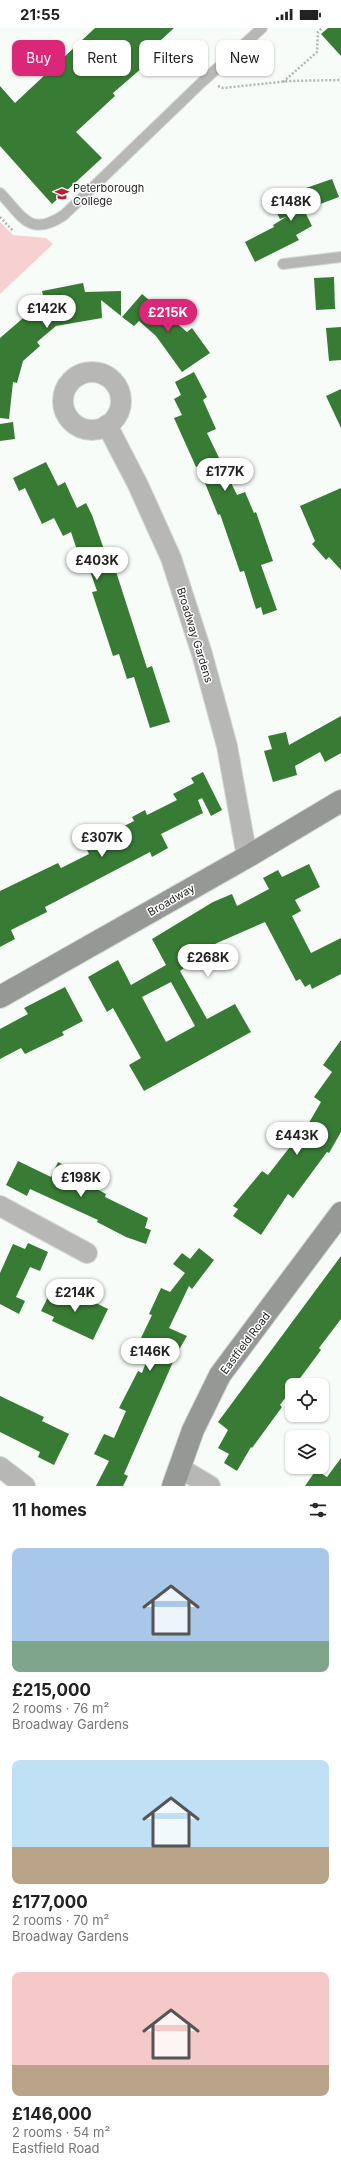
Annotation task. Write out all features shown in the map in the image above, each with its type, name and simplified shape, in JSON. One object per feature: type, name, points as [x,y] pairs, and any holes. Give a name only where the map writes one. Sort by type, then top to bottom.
[{"type":"street","name":"Broadway Gardens","points":[[107,425],[138,485],[171,558],[202,654],[227,746],[247,857]]},
{"type":"street","name":"Broadway","points":[[0,997],[247,857],[341,801]]},
{"type":"street","points":[[0,1206],[87,1253]]},
{"type":"street","name":"Eastfield Road","points":[[176,1477],[193,1430],[220,1375],[341,1213]]},
{"type":"street","points":[[2,1473],[25,1486]]},
{"type":"street","points":[[176,1477],[210,1486]]},
{"type":"lane","points":[[0,193],[32,224],[41,226],[52,223],[64,215],[202,82],[262,28]]},
{"type":"lane","points":[[283,264],[341,257]]},
{"type":"path","points":[[283,82],[317,52],[318,32],[322,28]]},
{"type":"path","points":[[202,82],[223,88],[283,82],[341,80]]},
{"type":"path","points":[[0,217],[13,231]]},
{"type":"shaded area","points":[[0,222],[13,235],[46,238],[53,244],[0,294]]},
{"type":"building","points":[[95,28],[174,28],[161,40],[139,40],[139,71],[113,93],[115,96],[76,132],[102,158],[52,204],[0,146],[0,86],[15,103],[44,76],[65,76],[65,56],[73,49],[73,76],[131,76],[131,40],[82,40]]},
{"type":"building","points":[[328,28],[341,28],[341,56],[321,34]]},
{"type":"building","points":[[332,179],[339,197],[304,210],[312,226],[296,235],[299,240],[255,262],[245,242],[274,227],[273,225],[286,217],[280,219],[277,213],[306,196],[303,189]]},
{"type":"building","points":[[334,277],[335,309],[316,310],[314,278]]},
{"type":"building","points":[[83,283],[85,292],[121,291],[121,316],[101,300],[102,318],[56,326],[37,342],[40,346],[23,361],[17,383],[13,382],[9,419],[0,418],[0,338],[44,300],[42,291]]},
{"type":"building","points":[[142,294],[187,332],[192,328],[210,353],[182,372],[156,336],[139,321],[134,326],[122,317]]},
{"type":"building","points":[[341,327],[341,360],[329,361],[326,328]]},
{"type":"building","points":[[194,372],[207,397],[203,400],[216,429],[207,433],[237,495],[245,492],[254,513],[256,512],[273,561],[261,565],[277,610],[263,615],[261,607],[256,609],[244,571],[240,572],[220,514],[218,515],[198,466],[196,467],[174,418],[182,415],[174,399],[181,395],[175,382]]},
{"type":"building","points":[[341,389],[341,428],[326,396]]},
{"type":"building","points":[[13,422],[15,439],[0,441],[0,424]]},
{"type":"building","points":[[46,462],[58,486],[65,482],[77,508],[86,503],[92,515],[107,558],[111,556],[147,668],[152,666],[170,722],[150,728],[134,677],[127,679],[119,654],[113,656],[92,592],[97,591],[84,554],[79,556],[71,532],[63,536],[54,518],[42,524],[25,488],[19,491],[13,478]]},
{"type":"building","points":[[341,488],[341,570],[329,557],[326,560],[312,544],[315,541],[300,506]]},
{"type":"building","points":[[341,716],[341,753],[325,762],[320,752],[295,766],[297,775],[273,782],[264,751],[272,749],[268,736],[286,732],[289,745]]},
{"type":"building","points":[[203,772],[222,810],[211,816],[202,798],[198,800],[203,813],[161,834],[168,848],[152,857],[150,852],[45,907],[47,912],[11,930],[15,939],[0,947],[0,891],[58,863],[61,868],[89,854],[85,846],[134,821],[132,817],[145,810],[147,815],[177,800],[173,794],[194,783],[191,778]]},
{"type":"building","points":[[309,864],[320,887],[295,900],[301,911],[292,916],[311,953],[341,938],[341,974],[312,989],[310,984],[305,987],[300,979],[296,981],[265,922],[217,943],[181,962],[184,968],[180,971],[207,1019],[235,1004],[251,1032],[144,1091],[129,1065],[141,1058],[113,1008],[107,1012],[88,977],[118,960],[131,985],[166,965],[152,939],[213,902],[232,894],[237,906],[269,889],[263,878],[278,870],[282,877]],"holes":[[[171,982],[195,1026],[166,1042],[142,997]]]},
{"type":"building","points":[[65,987],[83,1021],[62,1032],[64,1035],[25,1054],[21,1048],[0,1059],[0,1029],[28,1014],[24,1008]]},
{"type":"building","points":[[341,1040],[341,1132],[329,1153],[327,1152],[293,1198],[288,1194],[261,1235],[233,1216],[238,1209],[233,1206],[262,1171],[268,1175],[293,1143],[296,1145],[321,1102],[314,1097],[332,1072],[323,1065]]},
{"type":"building","points":[[18,1161],[51,1177],[58,1162],[98,1182],[95,1188],[106,1194],[105,1197],[148,1218],[145,1228],[151,1230],[146,1244],[126,1237],[97,1222],[98,1220],[30,1189],[27,1196],[6,1185]]},
{"type":"building","points":[[28,1243],[48,1252],[40,1271],[30,1267],[16,1297],[25,1301],[19,1314],[0,1304],[0,1273],[13,1244],[25,1249]]},
{"type":"building","points":[[199,1248],[214,1260],[192,1289],[189,1286],[169,1328],[187,1336],[176,1355],[124,1474],[128,1476],[123,1486],[96,1486],[109,1461],[94,1454],[104,1434],[114,1438],[126,1411],[119,1408],[138,1371],[142,1373],[153,1344],[141,1338],[152,1315],[149,1314],[161,1288],[170,1292],[185,1273],[173,1264],[182,1253],[190,1259]]},
{"type":"building","points":[[341,1256],[341,1319],[319,1348],[321,1350],[300,1378],[285,1378],[285,1398],[280,1405],[282,1407],[252,1448],[251,1447],[237,1471],[224,1463],[229,1454],[218,1448],[228,1430],[218,1422]]},
{"type":"building","points":[[53,1287],[82,1301],[84,1297],[108,1309],[93,1340],[52,1321],[54,1317],[41,1311]]},
{"type":"building","points":[[0,1396],[44,1417],[42,1421],[69,1434],[54,1465],[38,1457],[40,1452],[0,1432]]},
{"type":"building","points":[[341,1458],[341,1486],[305,1486],[313,1474],[322,1474],[327,1477]]},
{"type":"place","name":"Peterborough College","points":[[62,194]]}]
